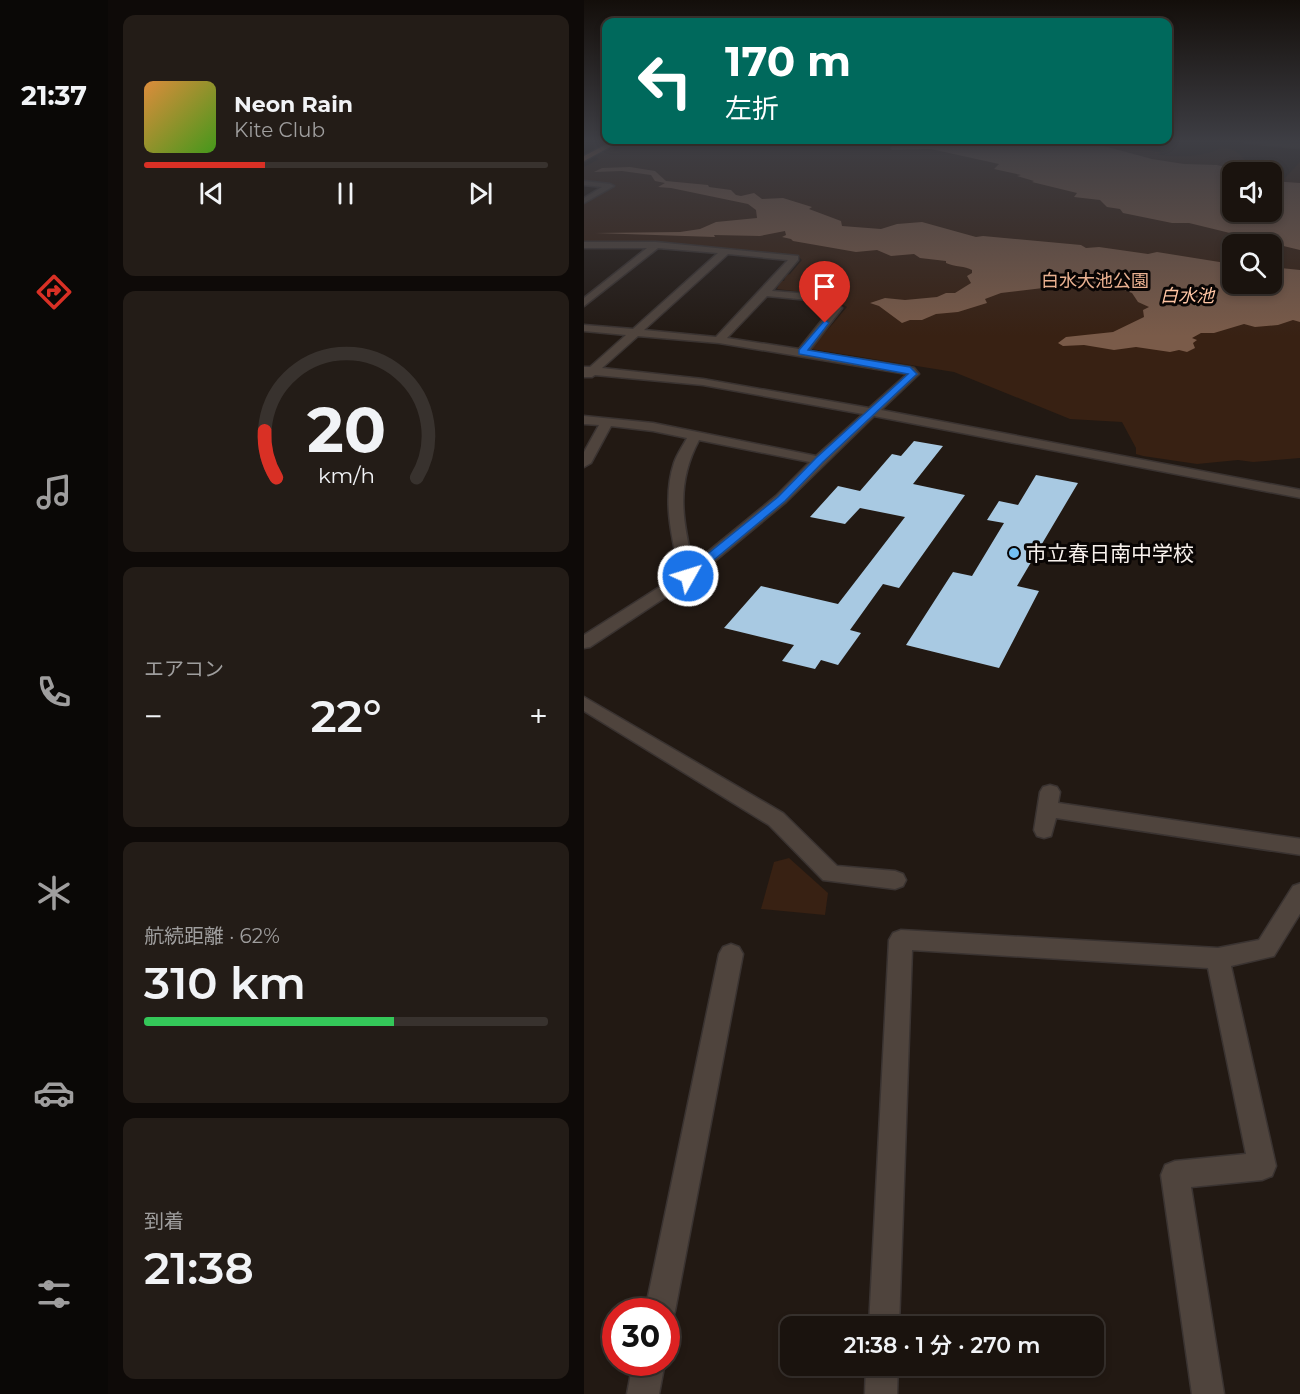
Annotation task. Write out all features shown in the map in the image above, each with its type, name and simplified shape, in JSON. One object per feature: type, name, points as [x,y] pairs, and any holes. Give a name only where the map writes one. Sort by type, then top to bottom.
[{"type":"street","points":[[585,246],[656,245],[795,258],[719,340]]},
{"type":"street","points":[[584,303],[656,245]]},
{"type":"street","points":[[587,373],[636,333],[725,252]]},
{"type":"street","points":[[765,293],[822,297],[837,308],[802,352]]},
{"type":"street","points":[[584,328],[719,340],[910,370],[913,374],[819,460],[781,499],[688,576],[584,643]]},
{"type":"street","points":[[587,373],[703,382],[873,412],[1301,494]]},
{"type":"street","points":[[584,420],[653,426],[819,460]]},
{"type":"street","points":[[584,463],[607,423]]},
{"type":"street","points":[[688,576],[677,534],[674,494],[681,462],[694,436]]},
{"type":"street","points":[[584,703],[776,819],[831,874],[895,880]]},
{"type":"street","points":[[1044,830],[1050,801],[1301,847]]},
{"type":"street","points":[[884,1316],[900,940],[1218,958],[1266,949],[1301,892]]},
{"type":"street","points":[[663,1298],[731,954]]},
{"type":"street","points":[[1208,1394],[1175,1175],[1262,1166],[1218,958]]},
{"type":"street","points":[[643,1394],[646,1376]]},
{"type":"street","points":[[881,1394],[882,1376]]},
{"type":"green space","name":"白水大池公園","points":[[584,206],[1222,206],[1222,222],[1282,222],[1282,206],[1300,206],[1300,458],[1197,464],[1143,456],[1136,454],[1136,448],[1122,422],[1070,419],[954,372],[811,349],[847,307],[828,295],[777,289],[780,281],[784,281],[786,275],[790,274],[802,260],[799,257],[662,243],[584,243]]},
{"type":"green space","points":[[789,858],[828,893],[825,915],[761,909],[774,862]]},
{"type":"water","name":"白水池","points":[[751,206],[809,206],[812,207],[809,209],[841,221],[842,226],[881,229],[897,224],[922,222],[976,237],[1081,245],[1086,248],[1099,247],[1148,254],[1157,252],[1222,262],[1222,294],[1282,294],[1282,268],[1300,270],[1300,322],[1293,320],[1278,325],[1255,327],[1244,324],[1214,333],[1201,333],[1192,338],[1197,340],[1193,343],[1195,348],[1187,352],[1136,347],[1114,350],[1084,345],[1063,346],[1058,343],[1066,337],[1113,332],[1144,317],[1143,310],[1149,307],[1138,302],[1132,293],[1124,290],[1092,289],[1068,285],[1001,293],[985,299],[987,303],[958,312],[936,314],[922,320],[902,323],[879,306],[870,303],[885,298],[905,300],[955,293],[971,283],[967,276],[972,273],[972,270],[946,263],[946,261],[920,258],[914,254],[891,256],[877,250],[856,252],[793,241],[782,237],[786,235],[785,231],[760,236],[714,235],[715,237],[595,233],[680,232],[700,229],[716,222],[757,218],[756,210]]},
{"type":"water","points":[[1106,206],[1222,206],[1222,222],[1282,222],[1282,206],[1300,206],[1300,250],[1282,246],[1282,234],[1234,234],[1189,223],[1172,223],[1123,213],[1120,209]]},
{"type":"building","points":[[914,441],[943,446],[913,484],[965,495],[899,588],[883,584],[850,630],[861,633],[838,665],[821,660],[815,669],[782,661],[794,645],[724,628],[761,586],[838,604],[905,517],[860,508],[845,524],[810,517],[838,486],[860,491],[892,454],[901,456]]},
{"type":"building","points":[[1036,475],[1078,483],[1017,586],[1039,591],[999,668],[906,645],[953,572],[972,576],[1004,523],[987,520],[999,501],[1018,505]]},
{"type":"place","name":"市立春日南中学校","points":[[1014,553]]},
{"type":"route","points":[[688,576],[781,499],[819,460],[913,374],[910,370],[802,352],[825,323]]}]
